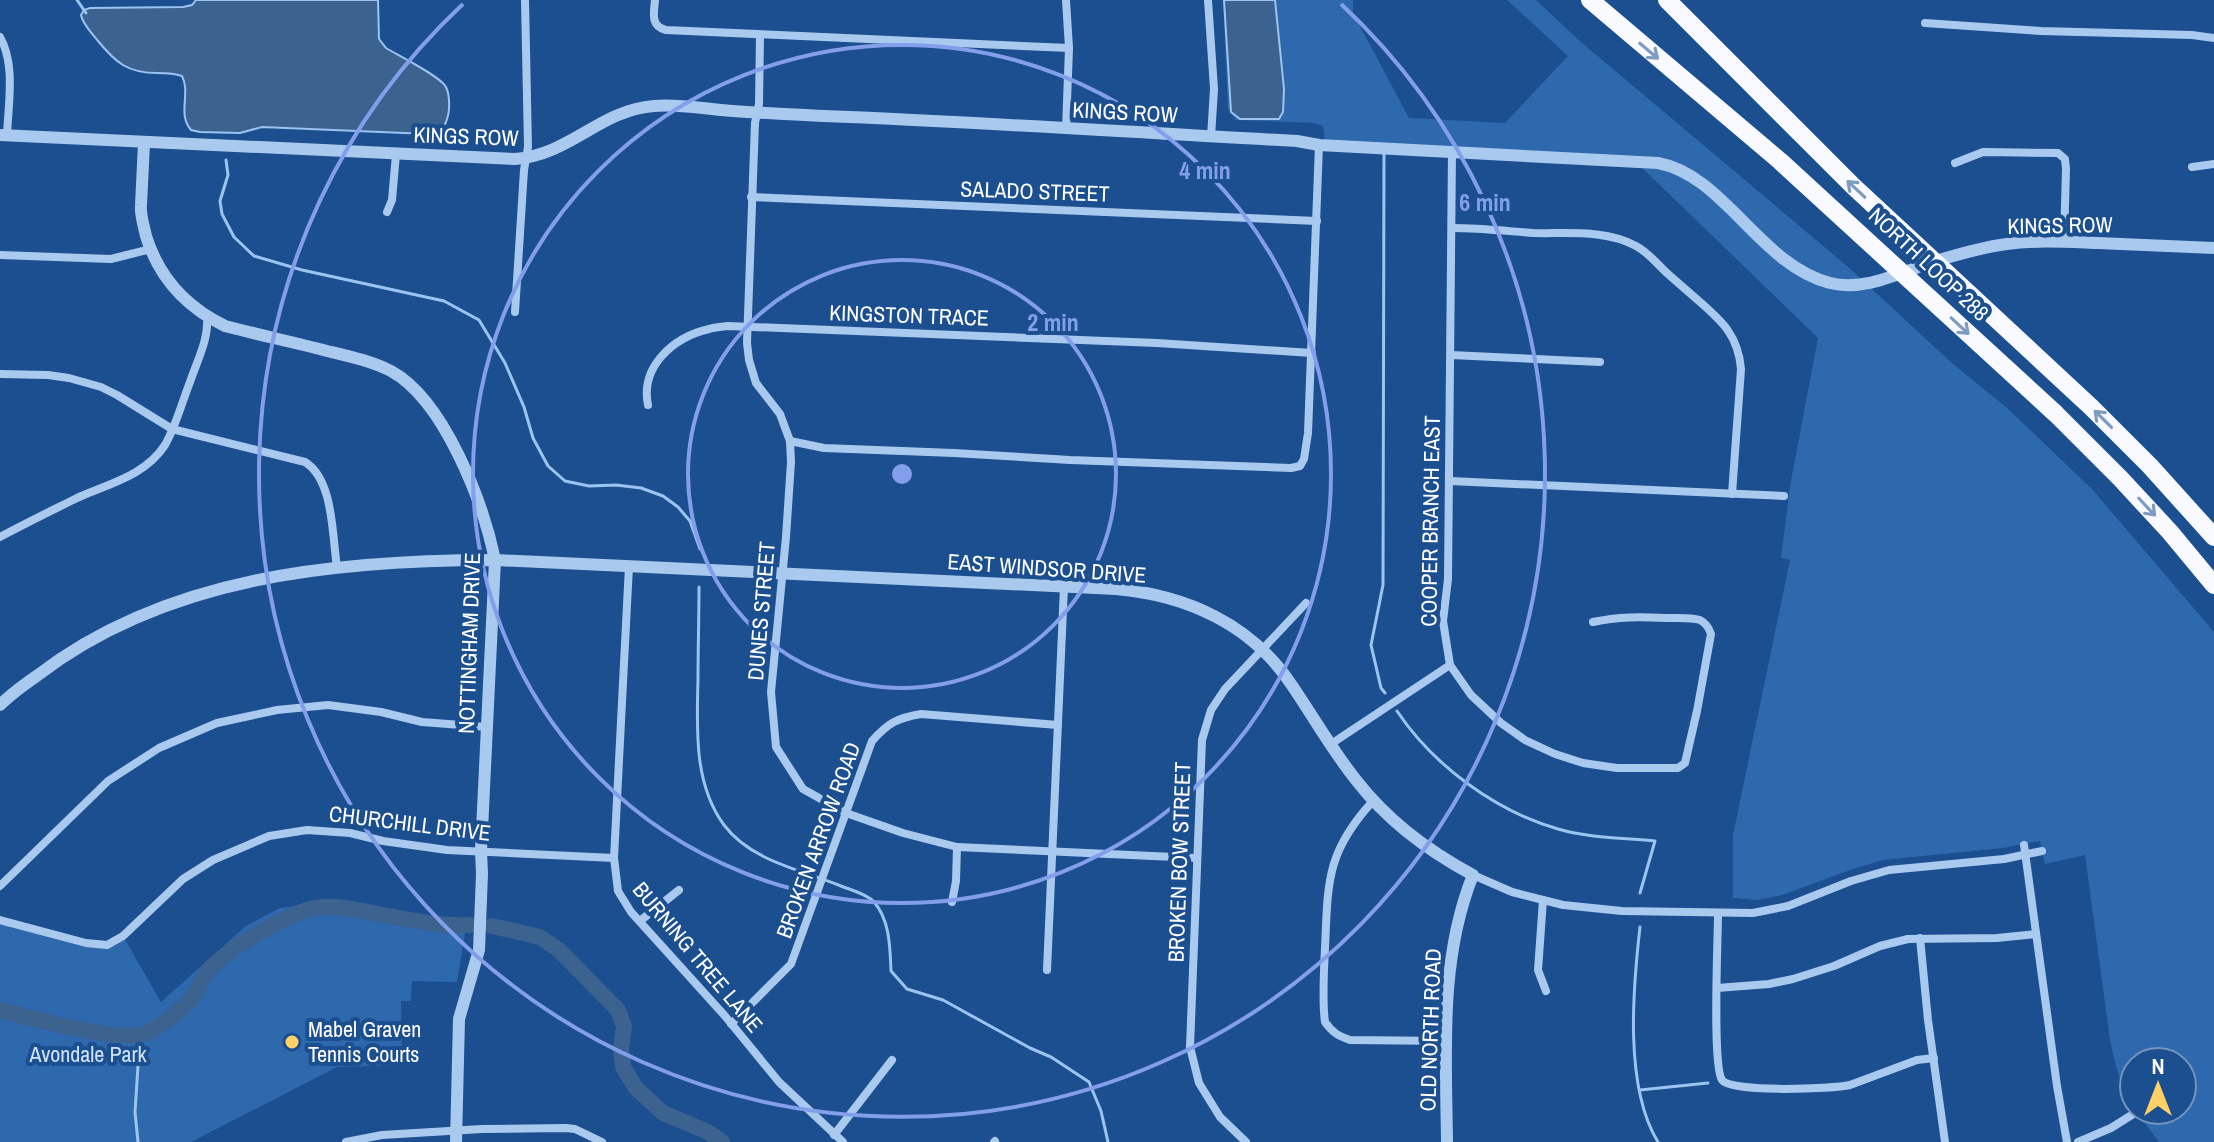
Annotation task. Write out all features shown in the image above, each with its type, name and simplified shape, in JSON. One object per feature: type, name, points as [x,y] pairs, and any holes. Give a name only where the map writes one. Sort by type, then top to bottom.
[{"type":"highway","name":"NORTH LOOP 288","points":[[1590,0],[1780,161],[2056,414],[2170,532],[2214,585]]},
{"type":"highway","name":"NORTH LOOP 288","points":[[1667,0],[1776,112],[2101,417],[2169,485],[2214,537]]},
{"type":"street","points":[[515,312],[528,147],[525,0]]},
{"type":"street","points":[[655,0],[656,26],[666,30],[1069,48]]},
{"type":"street","points":[[1066,0],[1069,48],[1066,129]]},
{"type":"street","points":[[1208,0],[1214,89],[1211,137]]},
{"type":"street","points":[[1925,23],[2214,38]]},
{"type":"street","name":"DUNES STREET","points":[[760,35],[746,326],[749,360],[756,383],[780,414],[790,441],[791,462],[771,692],[776,747],[803,789],[846,813],[903,833],[957,847],[1196,858]]},
{"type":"street","points":[[0,37],[8,57],[9,87],[3,136]]},
{"type":"street","name":"KINGS ROW","points":[[3,136],[526,159],[559,149],[603,121],[641,108],[668,106],[1668,165],[1694,179],[1771,249],[1805,273],[1829,282],[1850,285],[1903,273],[1978,249],[2007,244],[2064,242],[2214,248]]},
{"type":"street","name":"NOTTINGHAM DRIVE","points":[[144,143],[141,207],[158,267],[179,295],[207,317],[238,330],[365,360],[404,380],[429,404],[444,426],[478,500],[490,536],[495,560],[479,950],[459,1019],[456,1136]]},
{"type":"street","points":[[790,441],[824,448],[1070,460],[1300,466],[1308,433],[1319,145]]},
{"type":"street","name":"COOPER BRANCH EAST","points":[[1452,152],[1450,481],[1448,579],[1443,621],[1450,665],[1471,695],[1501,723],[1525,740],[1555,754],[1583,763],[1617,768],[1678,768],[1685,763],[1697,711],[1711,634],[1708,627],[1702,621],[1690,619],[1632,616],[1593,622]]},
{"type":"street","points":[[1955,163],[1983,152],[2058,153],[2065,159],[2066,169],[2064,242]]},
{"type":"street","points":[[387,212],[392,200],[396,154]]},
{"type":"street","points":[[2192,167],[2214,164]]},
{"type":"street","name":"SALADO STREET","points":[[751,197],[1317,221]]},
{"type":"street","points":[[1452,228],[1613,237],[1648,253],[1713,313],[1731,334],[1739,353],[1741,369],[1732,494]]},
{"type":"street","points":[[0,255],[111,259],[151,249]]},
{"type":"street","points":[[0,537],[137,472],[164,445],[208,331],[207,317]]},
{"type":"street","name":"KINGSTON TRACE","points":[[648,405],[645,393],[651,369],[666,350],[690,335],[711,328],[746,326],[1157,343],[1312,353]]},
{"type":"street","points":[[1451,355],[1600,362]]},
{"type":"street","points":[[0,374],[48,375],[101,387],[172,429],[313,466],[322,479],[334,528],[337,567]]},
{"type":"street","points":[[1450,481],[1784,496]]},
{"type":"street","name":"EAST WINDSOR DRIVE","points":[[0,705],[57,660],[105,632],[152,610],[221,589],[337,567],[427,560],[495,560],[1133,591],[1195,606],[1250,637],[1291,683],[1356,781],[1373,801],[1434,852],[1473,875],[1512,892],[1598,910],[1753,913],[1776,910],[1889,870],[2025,856],[2042,851]]},
{"type":"street","name":"BURNING TREE LANE","points":[[629,566],[614,858],[618,891],[631,912],[779,1082],[843,1142]]},
{"type":"street","points":[[1047,970],[1064,587]]},
{"type":"street","name":"BROKEN BOW STREET","points":[[1246,1142],[1220,1117],[1199,1083],[1190,1047],[1202,740],[1211,710],[1225,689],[1306,603]]},
{"type":"street","points":[[1331,744],[1450,665]]},
{"type":"street","points":[[0,886],[108,781],[159,748],[217,723],[277,710],[328,705],[381,712],[422,722],[487,727]]},
{"type":"street","name":"BROKEN ARROW ROAD","points":[[731,1024],[791,964],[872,741],[886,726],[903,717],[921,714],[1058,725]]},
{"type":"street","points":[[1373,801],[1348,832],[1331,869],[1326,911],[1325,1022],[1339,1037],[1350,1040],[1447,1041]]},
{"type":"street","name":"CHURCHILL DRIVE","points":[[0,920],[86,943],[107,945],[123,936],[183,879],[213,860],[269,836],[295,832],[325,830],[350,833],[419,847],[614,858]]},
{"type":"street","points":[[2024,845],[2067,1142]]},
{"type":"street","points":[[952,902],[957,847]]},
{"type":"street","name":"OLD NORTH ROAD","points":[[1447,1142],[1451,949],[1463,898],[1473,875]]},
{"type":"street","points":[[640,921],[679,890]]},
{"type":"street","points":[[1543,900],[1538,970],[1546,991]]},
{"type":"street","points":[[1718,913],[1717,1057],[1720,1077],[1728,1085],[1840,1088],[1917,1060],[1934,1058]]},
{"type":"street","points":[[1717,988],[1793,979],[1896,941],[2036,934]]},
{"type":"street","points":[[1920,938],[1945,1142]]},
{"type":"street","points":[[834,1135],[892,1060]]},
{"type":"street","points":[[2078,1142],[2118,1123]]},
{"type":"street","points":[[346,1142],[382,1135],[456,1136],[566,1128],[602,1142]]},
{"type":"green space","points":[[1223,0],[1353,0],[1353,13],[1409,118],[1505,123],[1568,56],[1507,0],[1536,0],[1582,43],[1847,266],[1953,364],[2007,408],[2092,489],[2214,632],[2214,1142],[2159,1142],[2147,1126],[2198,1126],[2198,1046],[2118,1046],[2118,1073],[2110,1040],[2085,855],[2045,864],[2040,841],[1883,860],[1782,895],[1758,900],[1733,898],[1733,835],[1790,560],[1781,558],[1790,486],[1818,338],[1635,161],[1326,145],[1323,126],[1315,123],[1236,120],[1228,109]]},
{"type":"green space","name":"Avondale Park","points":[[329,902],[467,921],[457,982],[412,981],[411,1001],[401,1001],[402,1065],[337,1067],[191,1142],[0,1142],[0,920],[98,945],[123,936],[161,1002],[246,926],[280,908]]},
{"type":"shaded area","points":[[196,0],[378,0],[379,39],[386,48],[428,72],[446,87],[449,112],[446,123],[440,130],[428,134],[262,127],[240,133],[191,130],[185,117],[182,76],[147,73],[123,65],[98,41],[81,15],[90,8],[183,7],[192,5]]},
{"type":"shaded area","points":[[1224,0],[1275,0],[1284,89],[1283,112],[1279,119],[1240,119],[1231,112]]},
{"type":"waterway","points":[[77,0],[86,13]]},
{"type":"waterway","points":[[1384,154],[1383,585],[1371,645],[1381,688],[1385,693]]},
{"type":"waterway","points":[[226,160],[228,175],[220,201],[222,214],[234,237],[254,256],[302,270],[444,301],[479,320],[505,363],[524,407],[533,438],[548,466],[565,481],[589,486],[641,488],[663,496],[690,521],[700,549]]},
{"type":"waterway","points":[[699,587],[699,754],[707,791],[724,825],[762,856],[871,899],[886,926],[891,971],[907,989],[943,1000],[1051,1057],[1089,1082],[1101,1111],[1108,1142]]},
{"type":"waterway","points":[[1397,711],[1428,750],[1447,767],[1467,784],[1511,811],[1570,832],[1655,841],[1640,893]]},
{"type":"waterway","points":[[0,1010],[95,1032],[132,1036],[144,1034],[184,1006],[206,974],[228,953],[295,914],[324,907],[340,907],[434,924],[470,925]]},
{"type":"waterway","points":[[492,926],[540,937],[559,950],[618,1010],[624,1026],[621,1049],[623,1067],[636,1088],[663,1113],[708,1132],[722,1142]]},
{"type":"waterway","points":[[1640,927],[1634,1007],[1636,1066],[1647,1119],[1658,1142]]},
{"type":"waterway","points":[[138,1142],[135,1112],[140,1035]]},
{"type":"waterway","points":[[1640,1090],[1708,1083]]},
{"type":"place","name":"Mabel Graven Tennis Courts","points":[[292,1042]]}]
